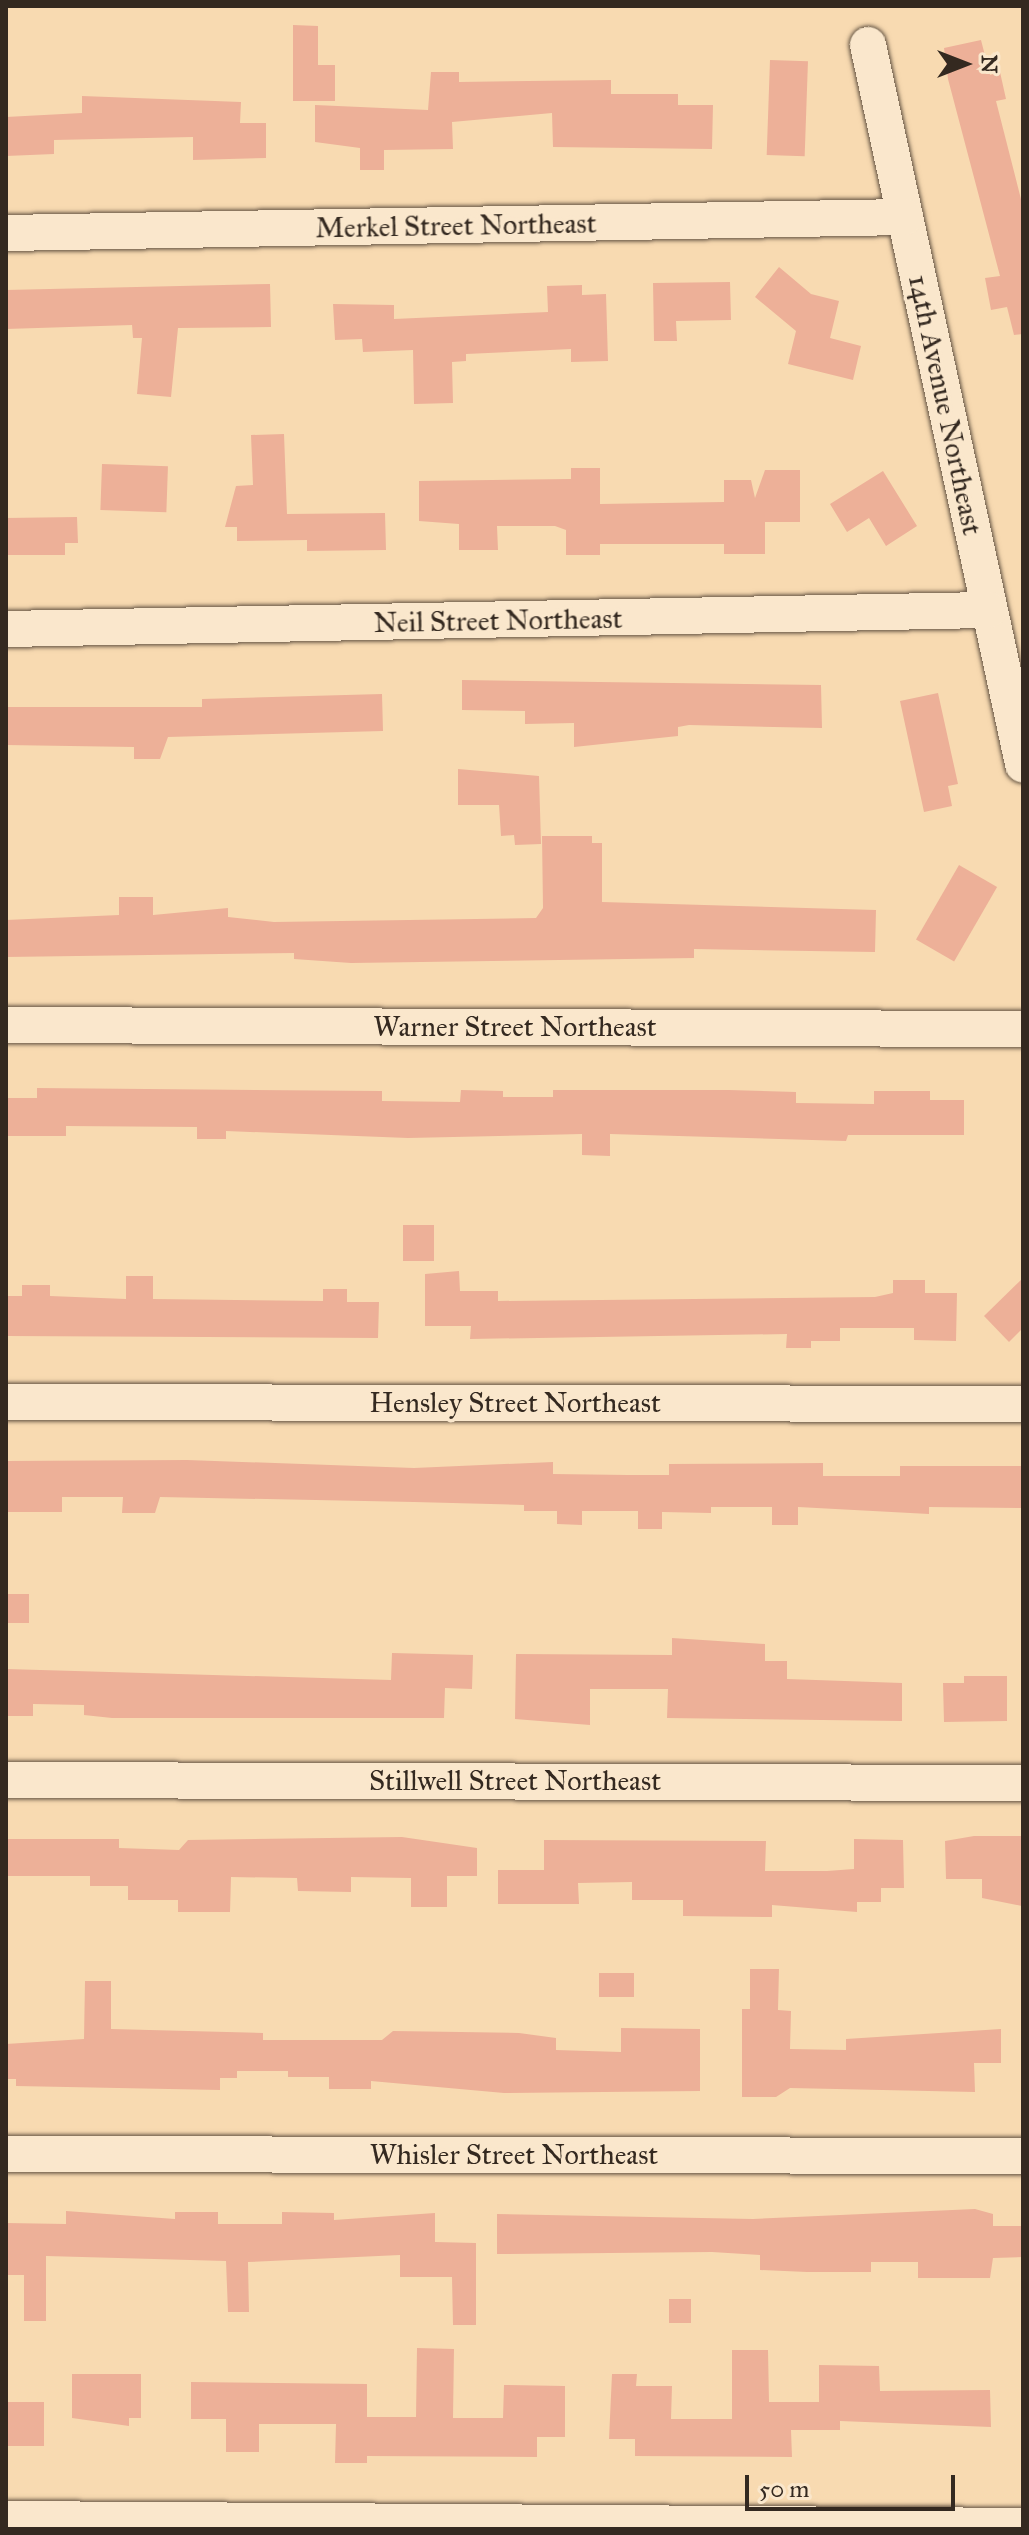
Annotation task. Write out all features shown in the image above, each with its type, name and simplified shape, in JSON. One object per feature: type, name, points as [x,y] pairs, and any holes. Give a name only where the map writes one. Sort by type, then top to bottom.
[{"type":"street","name":"14th Avenue Northeast","points":[[868,45],[1023,764]]},
{"type":"street","name":"Merkel Street Northeast","points":[[6,233],[905,217]]},
{"type":"street","name":"Neil Street Northeast","points":[[6,629],[989,610]]},
{"type":"street","name":"Warner Street Northeast","points":[[6,1025],[1023,1029]]},
{"type":"street","name":"Hensley Street Northeast","points":[[6,1402],[1023,1404]]},
{"type":"street","name":"Stillwell Street Northeast","points":[[6,1780],[1023,1783]]},
{"type":"street","name":"Whisler Street Northeast","points":[[6,2154],[1023,2156]]},
{"type":"street","points":[[11,2522],[1023,2526]]},
{"type":"building","points":[[293,25],[318,26],[318,65],[335,65],[335,101],[293,101]]},
{"type":"building","points":[[981,40],[990,75],[1000,72],[1006,99],[996,101],[1023,207],[1023,334],[1014,335],[1007,307],[991,310],[985,278],[1000,276],[948,79],[944,48]]},
{"type":"building","points":[[770,60],[808,61],[805,156],[767,155]]},
{"type":"building","points":[[431,72],[459,72],[459,82],[611,80],[611,94],[678,94],[678,105],[713,105],[712,149],[553,147],[552,113],[452,122],[453,149],[384,150],[384,170],[360,170],[360,148],[315,142],[315,105],[428,110]]},
{"type":"building","points":[[82,96],[241,102],[240,123],[266,123],[266,158],[193,160],[193,137],[54,140],[54,154],[6,156],[6,117],[82,113]]},
{"type":"building","points":[[779,267],[811,294],[839,301],[830,338],[861,346],[853,380],[788,364],[796,331],[755,297]]},
{"type":"building","points":[[730,282],[731,320],[676,321],[677,341],[654,341],[653,283]]},
{"type":"building","points":[[270,284],[271,327],[178,328],[171,397],[137,394],[142,338],[133,338],[132,325],[6,329],[6,290]]},
{"type":"building","points":[[582,285],[582,295],[606,294],[608,361],[571,362],[571,349],[466,354],[466,361],[452,362],[453,403],[414,404],[413,350],[363,352],[362,339],[335,340],[333,304],[394,305],[394,319],[548,312],[547,286]]},
{"type":"building","points":[[284,434],[287,514],[385,513],[386,550],[307,551],[307,540],[237,541],[237,527],[225,527],[236,486],[253,485],[251,435]]},
{"type":"building","points":[[102,464],[168,466],[166,512],[100,510]]},
{"type":"building","points":[[571,468],[600,468],[600,504],[724,502],[724,480],[751,480],[755,498],[765,470],[800,470],[800,522],[765,522],[765,554],[724,554],[724,544],[600,544],[600,555],[566,555],[566,530],[555,526],[497,526],[498,550],[459,550],[459,524],[419,521],[419,481],[571,479]]},
{"type":"building","points":[[883,471],[917,526],[886,546],[869,518],[847,532],[830,504]]},
{"type":"building","points":[[77,517],[78,543],[65,543],[65,555],[6,555],[6,518]]},
{"type":"building","points":[[462,680],[821,685],[822,728],[689,725],[678,727],[678,736],[574,747],[574,723],[525,724],[525,711],[462,710]]},
{"type":"building","points":[[938,693],[958,784],[948,786],[952,806],[924,812],[900,701]]},
{"type":"building","points":[[382,694],[383,731],[168,737],[160,759],[134,759],[134,747],[6,745],[6,707],[202,707],[202,699]]},
{"type":"building","points":[[458,769],[539,776],[541,844],[515,845],[514,835],[501,836],[499,805],[458,805]]},
{"type":"building","points":[[542,836],[592,836],[592,843],[602,843],[602,902],[876,910],[875,952],[694,949],[694,958],[351,963],[294,959],[294,953],[6,957],[6,920],[119,915],[119,897],[153,897],[153,915],[228,908],[228,917],[274,922],[536,918],[543,908]]},
{"type":"building","points":[[959,865],[997,887],[954,961],[916,939]]},
{"type":"building","points":[[37,1088],[382,1091],[382,1101],[460,1102],[461,1090],[503,1091],[503,1097],[553,1097],[553,1090],[729,1090],[796,1092],[796,1103],[874,1104],[874,1091],[930,1091],[930,1100],[964,1100],[964,1135],[848,1135],[846,1141],[610,1134],[610,1156],[582,1155],[582,1134],[408,1138],[226,1131],[226,1139],[197,1139],[197,1127],[66,1126],[66,1136],[6,1136],[6,1098],[37,1098]]},
{"type":"building","points":[[403,1225],[434,1225],[434,1261],[403,1261]]},
{"type":"building","points":[[459,1271],[460,1291],[498,1291],[498,1301],[875,1297],[893,1293],[893,1280],[925,1280],[925,1293],[957,1293],[956,1341],[914,1340],[914,1328],[840,1328],[840,1341],[811,1341],[811,1348],[786,1348],[787,1334],[470,1339],[471,1326],[425,1326],[425,1274]]},
{"type":"building","points":[[126,1276],[153,1276],[153,1299],[323,1301],[323,1289],[347,1289],[347,1302],[379,1302],[378,1338],[6,1336],[6,1296],[22,1296],[22,1285],[50,1285],[50,1296],[126,1299]]},
{"type":"building","points":[[1023,1278],[1023,1328],[1009,1342],[984,1316]]},
{"type":"building","points":[[187,1460],[414,1468],[553,1462],[553,1474],[628,1475],[669,1475],[669,1464],[823,1463],[823,1476],[900,1476],[900,1466],[1023,1466],[1023,1508],[929,1507],[929,1514],[798,1507],[798,1525],[772,1525],[772,1507],[711,1507],[711,1513],[662,1512],[662,1529],[638,1529],[638,1511],[582,1511],[582,1525],[557,1524],[557,1511],[524,1511],[524,1505],[414,1502],[160,1497],[155,1513],[122,1513],[123,1497],[62,1497],[62,1512],[6,1512],[6,1461]]},
{"type":"building","points":[[6,1594],[29,1594],[29,1623],[6,1623]]},
{"type":"building","points":[[672,1638],[765,1644],[765,1661],[787,1661],[787,1679],[902,1683],[902,1721],[667,1718],[668,1689],[590,1689],[590,1725],[515,1719],[516,1654],[672,1655]]},
{"type":"building","points":[[392,1653],[473,1655],[472,1689],[445,1688],[444,1718],[112,1718],[84,1715],[84,1705],[33,1704],[33,1716],[6,1716],[6,1669],[391,1680]]},
{"type":"building","points":[[964,1676],[1007,1676],[1007,1721],[944,1722],[943,1683],[964,1683]]},
{"type":"building","points":[[974,1836],[1022,1836],[1022,1906],[982,1898],[982,1879],[946,1879],[945,1841]]},
{"type":"building","points":[[402,1837],[477,1848],[477,1876],[447,1876],[447,1907],[411,1907],[411,1878],[351,1877],[351,1892],[298,1891],[297,1878],[231,1877],[230,1912],[178,1912],[178,1900],[128,1900],[128,1886],[90,1886],[90,1876],[6,1876],[6,1839],[119,1839],[119,1848],[179,1850],[188,1840]]},
{"type":"building","points":[[854,1839],[903,1840],[904,1888],[881,1888],[881,1902],[857,1902],[857,1912],[772,1905],[772,1917],[683,1916],[683,1900],[632,1900],[632,1882],[578,1883],[579,1904],[498,1904],[498,1870],[544,1870],[544,1840],[766,1841],[765,1871],[827,1871],[854,1869]]},
{"type":"building","points":[[750,1969],[779,1969],[778,2010],[791,2011],[790,2049],[846,2050],[846,2039],[1001,2029],[1001,2063],[974,2063],[975,2092],[790,2088],[776,2097],[742,2097],[742,2009],[750,2009]]},
{"type":"building","points":[[599,1973],[634,1973],[634,1997],[599,1997]]},
{"type":"building","points":[[85,1981],[111,1981],[111,2029],[263,2033],[263,2040],[382,2040],[393,2031],[519,2033],[556,2038],[556,2050],[621,2052],[621,2028],[700,2029],[700,2091],[504,2093],[371,2081],[371,2089],[329,2089],[329,2077],[288,2077],[288,2071],[237,2071],[237,2078],[220,2078],[220,2090],[16,2086],[16,2079],[6,2079],[6,2044],[84,2039]]},
{"type":"building","points":[[975,2209],[993,2214],[993,2226],[1023,2226],[1023,2257],[993,2258],[990,2278],[918,2278],[918,2262],[871,2262],[871,2272],[807,2272],[760,2270],[760,2255],[712,2252],[497,2254],[497,2214],[753,2219]]},
{"type":"building","points":[[66,2211],[175,2219],[175,2212],[218,2212],[218,2224],[282,2224],[282,2212],[334,2213],[334,2220],[435,2213],[435,2242],[476,2243],[476,2325],[453,2325],[452,2277],[400,2277],[400,2255],[248,2262],[249,2312],[228,2312],[226,2261],[46,2256],[46,2321],[24,2321],[24,2275],[6,2275],[6,2223],[66,2224]]},
{"type":"building","points":[[669,2299],[691,2299],[691,2323],[669,2323]]},
{"type":"building","points":[[417,2348],[454,2349],[453,2418],[503,2418],[504,2385],[565,2386],[565,2437],[537,2437],[537,2457],[367,2456],[367,2463],[335,2463],[336,2424],[259,2424],[259,2452],[226,2452],[226,2419],[191,2419],[191,2382],[367,2384],[367,2417],[416,2417]]},
{"type":"building","points":[[732,2350],[768,2350],[769,2402],[819,2402],[819,2365],[879,2366],[880,2391],[990,2390],[991,2427],[840,2421],[840,2430],[791,2430],[792,2457],[635,2456],[635,2439],[609,2439],[612,2374],[637,2374],[636,2386],[672,2386],[671,2419],[732,2419]]},
{"type":"building","points":[[72,2374],[141,2374],[141,2418],[129,2418],[129,2426],[72,2418]]},
{"type":"building","points":[[6,2402],[44,2402],[44,2446],[6,2446]]}]
